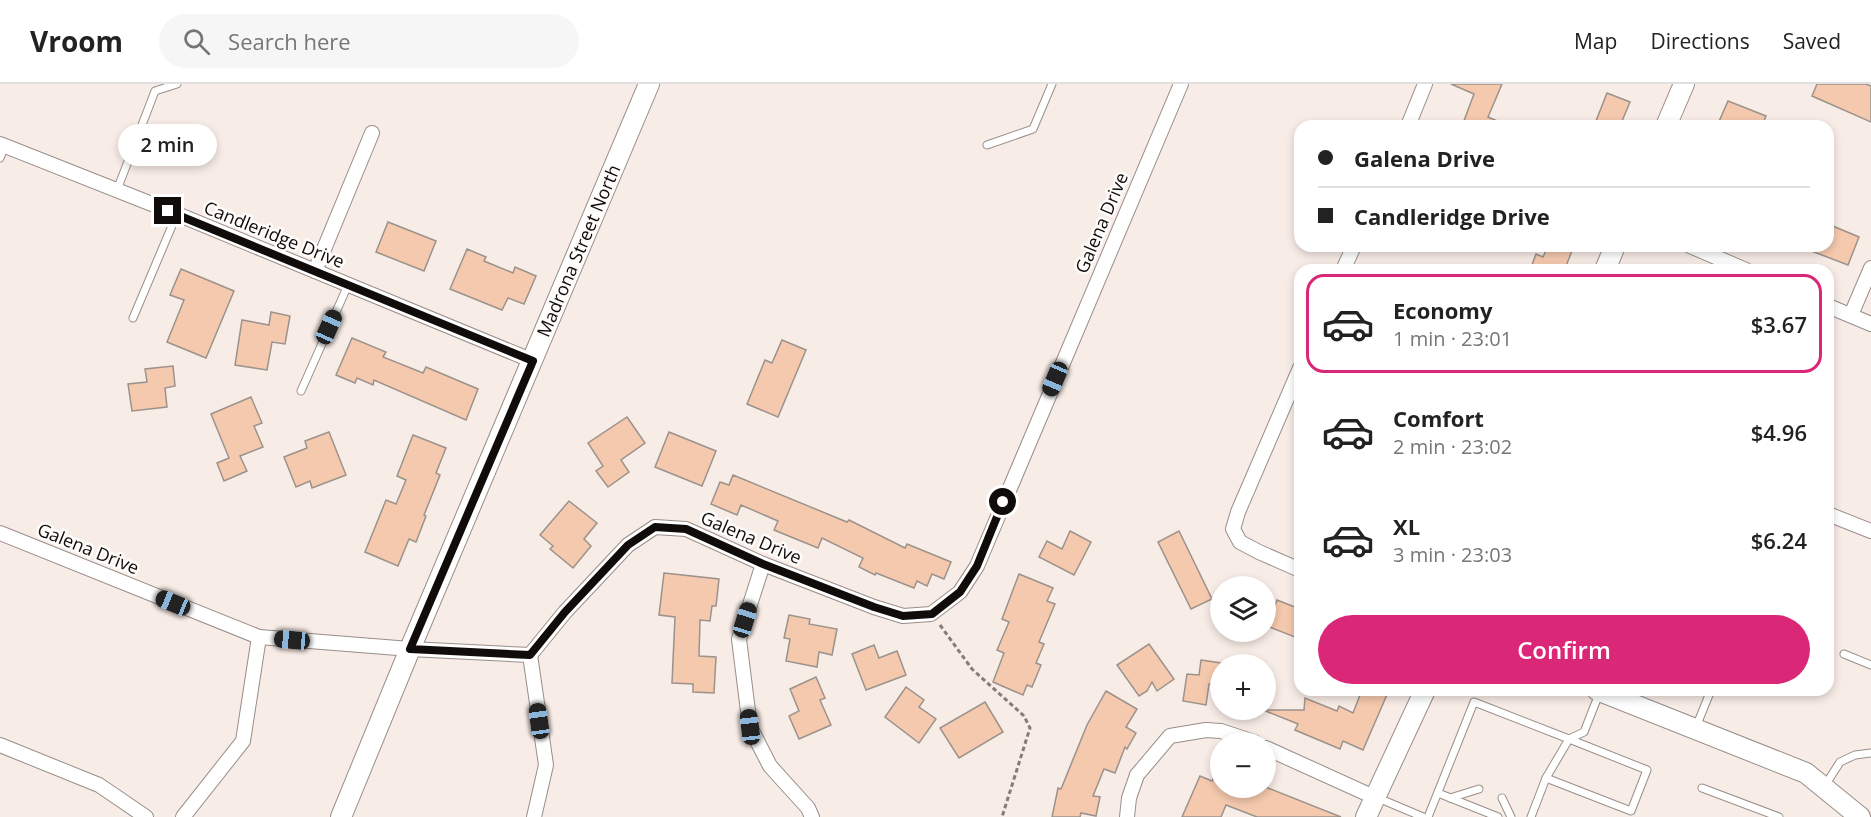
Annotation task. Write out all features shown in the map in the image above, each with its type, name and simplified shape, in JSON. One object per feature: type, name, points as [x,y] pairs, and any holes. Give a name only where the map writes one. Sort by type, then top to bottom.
[{"type":"street","name":"Madrona Street North","points":[[341,817],[649,84]]},
{"type":"street","name":"Galena Drive","points":[[0,533],[259,637],[410,649],[530,655],[565,612],[628,545],[655,527],[686,529],[763,564],[874,607],[903,616],[932,614],[960,592],[977,566],[1180,84]]},
{"type":"street","points":[[1410,120],[1425,84]]},
{"type":"street","points":[[1668,120],[1683,84]]},
{"type":"street","points":[[315,271],[372,133]]},
{"type":"street","name":"Candleridge Drive","points":[[2,149],[117,190],[533,361]]},
{"type":"street","points":[[1704,252],[1732,264]]},
{"type":"street","points":[[1851,315],[1871,268]]},
{"type":"street","points":[[1834,308],[1871,324]]},
{"type":"street","points":[[1294,382],[1238,512],[1233,529],[1240,542],[1294,567]]},
{"type":"street","points":[[1834,516],[1871,531]]},
{"type":"street","points":[[763,564],[739,639],[750,727],[770,766],[808,808],[812,817]]},
{"type":"street","points":[[183,817],[243,741],[259,637]]},
{"type":"street","points":[[530,655],[546,765],[534,817]]},
{"type":"street","points":[[1366,817],[1422,696]]},
{"type":"street","points":[[1611,696],[1806,773],[1860,817]]},
{"type":"street","points":[[1126,817],[1129,798],[1137,775],[1170,736],[1206,730],[1224,732]]},
{"type":"street","points":[[0,745],[99,785],[146,817]]},
{"type":"street","points":[[1276,753],[1374,797]]},
{"type":"lane","points":[[117,190],[153,87],[177,84]]},
{"type":"lane","points":[[987,145],[1033,129],[1052,84]]},
{"type":"lane","points":[[133,318],[177,214]]},
{"type":"lane","points":[[301,391],[348,285]]},
{"type":"lane","points":[[1844,654],[1871,665]]},
{"type":"lane","points":[[1531,817],[1546,778],[1569,739],[1584,732],[1597,696]]},
{"type":"lane","points":[[1695,730],[1709,696]]},
{"type":"lane","points":[[1428,817],[1474,702],[1647,770],[1631,812],[1546,778]]},
{"type":"lane","points":[[1824,787],[1840,762],[1855,755],[1871,753]]},
{"type":"lane","points":[[1702,788],[1779,817]]},
{"type":"lane","points":[[1450,798],[1479,789]]},
{"type":"lane","points":[[1438,793],[1498,817]]},
{"type":"lane","points":[[1374,797],[1423,817]]},
{"type":"lane","points":[[1502,798],[1511,817]]},
{"type":"path","points":[[932,614],[972,669],[1024,716],[1030,728],[1002,817]]},
{"type":"building","points":[[1451,84],[1502,84],[1488,117],[1495,120],[1464,120],[1474,94]]},
{"type":"building","points":[[1817,84],[1866,84],[1871,86],[1871,122],[1812,96]]},
{"type":"building","points":[[1607,93],[1630,102],[1622,120],[1596,120]]},
{"type":"building","points":[[1728,101],[1766,116],[1764,120],[1720,120]]},
{"type":"building","points":[[388,222],[436,241],[424,271],[376,252]]},
{"type":"building","points":[[1834,227],[1859,237],[1848,265],[1814,252],[1834,252]]},
{"type":"building","points":[[467,249],[486,257],[484,261],[513,273],[515,267],[536,276],[524,304],[508,298],[502,310],[450,289]]},
{"type":"building","points":[[1545,252],[1572,252],[1567,264],[1532,264],[1536,254],[1543,257]]},
{"type":"building","points":[[181,269],[234,291],[206,358],[167,342],[184,300],[170,295]]},
{"type":"building","points":[[271,312],[290,316],[285,344],[272,342],[267,370],[235,365],[242,320],[269,325]]},
{"type":"building","points":[[352,338],[386,352],[383,357],[423,373],[426,367],[478,389],[466,420],[374,380],[373,385],[357,378],[355,383],[336,375]]},
{"type":"building","points":[[782,340],[806,350],[778,417],[747,404],[765,360],[772,363]]},
{"type":"building","points":[[173,366],[175,386],[165,388],[167,407],[132,411],[128,384],[147,382],[145,369]]},
{"type":"building","points":[[251,397],[262,423],[254,426],[263,447],[240,456],[247,471],[224,481],[217,463],[229,458],[211,414]]},
{"type":"building","points":[[627,417],[645,443],[621,460],[629,472],[608,487],[596,471],[603,466],[588,443]]},
{"type":"building","points":[[329,432],[346,475],[312,488],[310,481],[296,487],[284,457],[307,448],[305,441]]},
{"type":"building","points":[[669,432],[716,451],[702,486],[655,467]]},
{"type":"building","points":[[413,435],[446,448],[436,473],[440,475],[416,542],[409,539],[398,566],[365,552],[386,500],[396,504],[406,480],[397,476]]},
{"type":"building","points":[[733,475],[847,522],[849,520],[905,548],[907,544],[951,562],[944,579],[932,574],[927,586],[917,581],[914,588],[859,567],[863,558],[822,538],[818,548],[774,530],[778,521],[741,505],[737,515],[711,504],[720,482],[729,485]]},
{"type":"building","points":[[569,501],[597,523],[584,539],[591,546],[573,568],[550,549],[553,546],[540,535]]},
{"type":"building","points":[[1070,531],[1091,542],[1074,575],[1039,557],[1047,541],[1062,549]]},
{"type":"building","points":[[1179,531],[1210,595],[1210,600],[1191,609],[1158,542]]},
{"type":"building","points":[[664,573],[719,579],[716,606],[712,606],[710,621],[700,620],[699,656],[716,657],[714,693],[693,692],[693,684],[672,683],[675,617],[659,615]]},
{"type":"building","points":[[1019,574],[1053,588],[1047,601],[1055,604],[1039,642],[1044,644],[1036,663],[1041,665],[1032,687],[1027,685],[1023,695],[993,682],[1004,653],[997,650],[1009,622],[1002,619]]},
{"type":"building","points":[[1277,600],[1294,607],[1294,637],[1276,630]]},
{"type":"building","points":[[789,615],[810,619],[809,624],[837,629],[832,655],[819,652],[817,667],[786,661],[790,639],[784,638]]},
{"type":"building","points":[[1149,644],[1174,679],[1157,691],[1152,682],[1147,691],[1139,696],[1117,665]]},
{"type":"building","points":[[874,645],[879,658],[897,651],[906,675],[866,690],[852,654]]},
{"type":"building","points":[[1201,660],[1210,661],[1210,684],[1206,705],[1183,701],[1187,674],[1199,675]]},
{"type":"building","points":[[816,677],[825,698],[820,700],[831,725],[799,739],[789,716],[799,711],[790,689]]},
{"type":"building","points":[[906,687],[924,700],[919,707],[936,719],[919,743],[885,717]]},
{"type":"building","points":[[1106,691],[1137,709],[1126,727],[1136,733],[1127,749],[1125,747],[1115,773],[1104,769],[1093,796],[1100,797],[1096,816],[1081,813],[1080,817],[1052,817],[1058,788],[1061,789],[1087,725]]},
{"type":"building","points":[[1360,696],[1386,696],[1363,750],[1343,741],[1340,749],[1295,730],[1298,724],[1276,715],[1276,710],[1304,710],[1305,698],[1337,711],[1339,706],[1353,713]]},
{"type":"building","points":[[985,702],[1003,732],[959,758],[940,728]]},
{"type":"building","points":[[1200,776],[1210,780],[1210,798],[1276,798],[1276,791],[1341,817],[1257,817],[1226,805],[1221,817],[1182,817]]},
{"type":"route","points":[[168,211],[533,361],[410,649],[530,655],[565,612],[628,545],[655,527],[686,529],[763,564],[874,607],[903,616],[932,614],[960,592],[977,566],[1003,502]]}]
